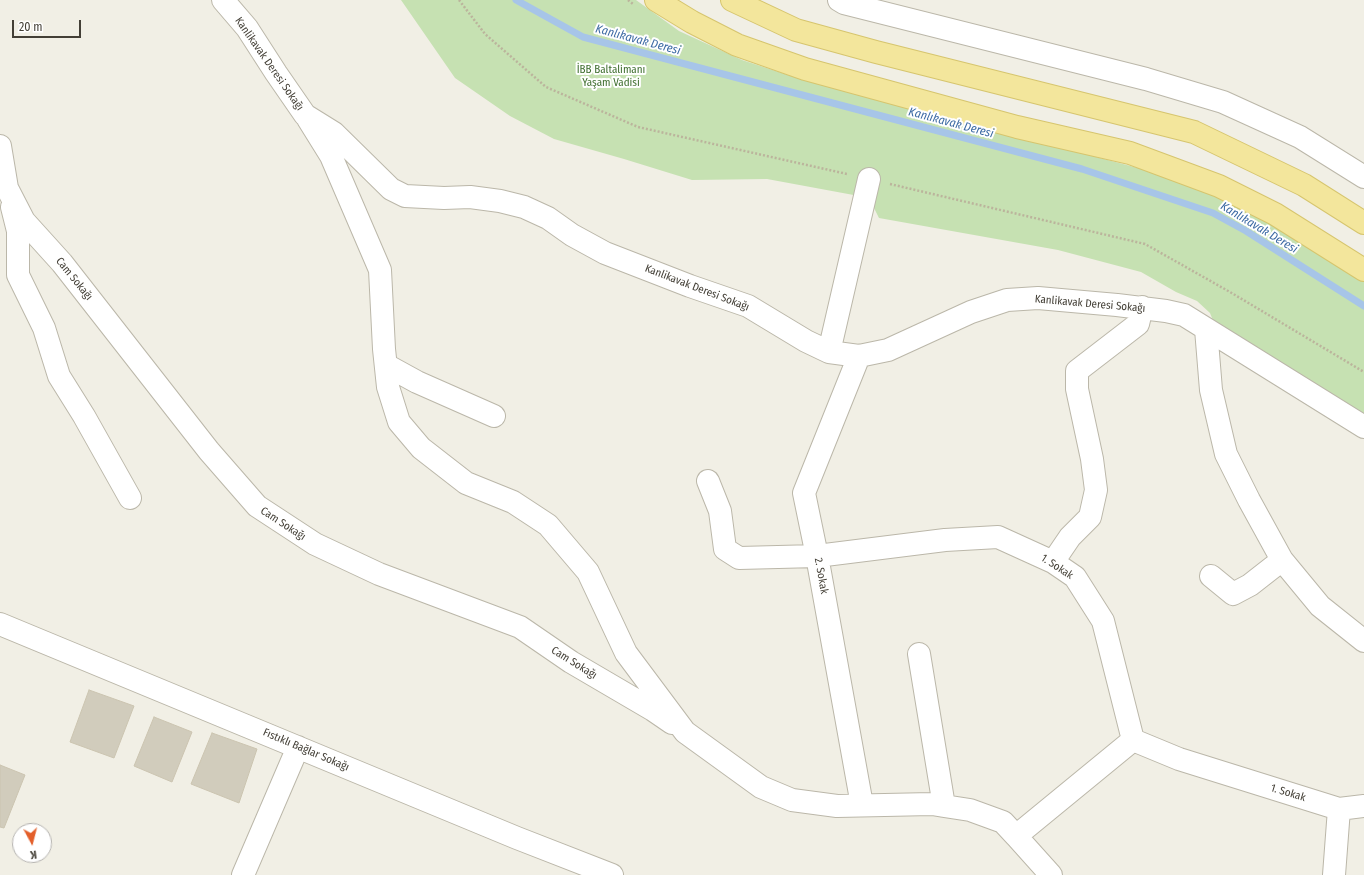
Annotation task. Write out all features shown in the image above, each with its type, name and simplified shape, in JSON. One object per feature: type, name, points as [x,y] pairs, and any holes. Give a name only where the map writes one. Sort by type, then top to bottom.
[{"type":"main road","points":[[656,0],[692,22],[737,45],[805,69],[1017,127],[1130,153],[1212,184],[1275,214],[1364,270]]},
{"type":"main road","points":[[732,0],[796,30],[876,52],[1194,132],[1304,185],[1364,223]]},
{"type":"street","name":"Kanlikavak Deresi Sokağı","points":[[223,0],[247,28],[305,115],[334,133],[391,189],[405,196],[444,198],[470,197],[500,201],[524,207],[548,218],[572,235],[605,253],[748,306],[806,341],[829,352],[859,356],[888,350],[971,312],[1007,300],[1038,298],[1142,307],[1184,315],[1364,427]]},
{"type":"street","points":[[839,0],[844,3],[1146,79],[1223,102],[1300,137],[1364,177]]},
{"type":"street","points":[[305,115],[330,156],[380,270],[388,387],[398,422],[421,448],[466,483],[513,502],[548,525],[588,572],[626,653],[685,732]]},
{"type":"street","name":"Cam Sokağı","points":[[0,146],[7,188],[24,221],[62,263],[209,451],[257,506],[315,544],[379,574],[520,627],[571,662],[653,710],[713,751],[761,787],[792,800],[837,806],[932,804],[970,810],[1002,822],[1052,875]]},
{"type":"street","points":[[829,352],[869,179]]},
{"type":"street","points":[[7,188],[18,231],[18,275],[44,328],[59,376],[84,416],[130,498]]},
{"type":"street","points":[[1053,562],[1070,537],[1090,517],[1096,490],[1092,459],[1077,389],[1077,370],[1138,324],[1142,307]]},
{"type":"street","points":[[1206,328],[1211,390],[1226,454],[1249,500],[1282,560],[1320,606],[1364,641]]},
{"type":"street","name":"2. Sokak","points":[[859,356],[804,493],[817,556],[862,805]]},
{"type":"street","points":[[386,366],[417,382],[494,416]]},
{"type":"street","name":"1. Sokak","points":[[708,481],[720,511],[725,549],[739,558],[817,556],[945,540],[998,537],[1053,562],[1075,577],[1103,621],[1133,740],[1179,759],[1339,809],[1364,806]]},
{"type":"street","points":[[1212,576],[1233,594],[1250,585],[1282,560]]},
{"type":"street","name":"Fıstıklı Bağlar Sokağı","points":[[0,624],[517,838],[612,875]]},
{"type":"street","points":[[918,654],[944,806]]},
{"type":"street","points":[[1016,836],[1133,740]]},
{"type":"street","points":[[243,875],[298,747]]},
{"type":"street","points":[[1334,875],[1339,809]]},
{"type":"path","points":[[459,0],[486,34],[546,87],[638,127],[869,179],[1145,244],[1230,292],[1364,372]]},
{"type":"green space","name":"İBB Baltalimanı Yaşam Vadisi","points":[[401,0],[636,0],[679,31],[742,60],[797,78],[1157,173],[1209,191],[1251,211],[1364,281],[1364,414],[1216,328],[1210,313],[1197,301],[1176,292],[1141,272],[1058,250],[879,218],[872,204],[859,196],[767,179],[692,180],[554,139],[510,116],[455,78]]},
{"type":"building","points":[[89,690],[134,706],[114,758],[70,742]]},
{"type":"building","points":[[154,717],[192,732],[172,782],[134,766]]},
{"type":"building","points":[[212,733],[257,749],[239,803],[191,784]]},
{"type":"building","points":[[0,765],[25,775],[4,828],[0,827]]},
{"type":"waterway","name":"Kanlıkavak Deresi","points":[[516,0],[583,37],[1082,169],[1213,213],[1246,231],[1364,306]]}]
